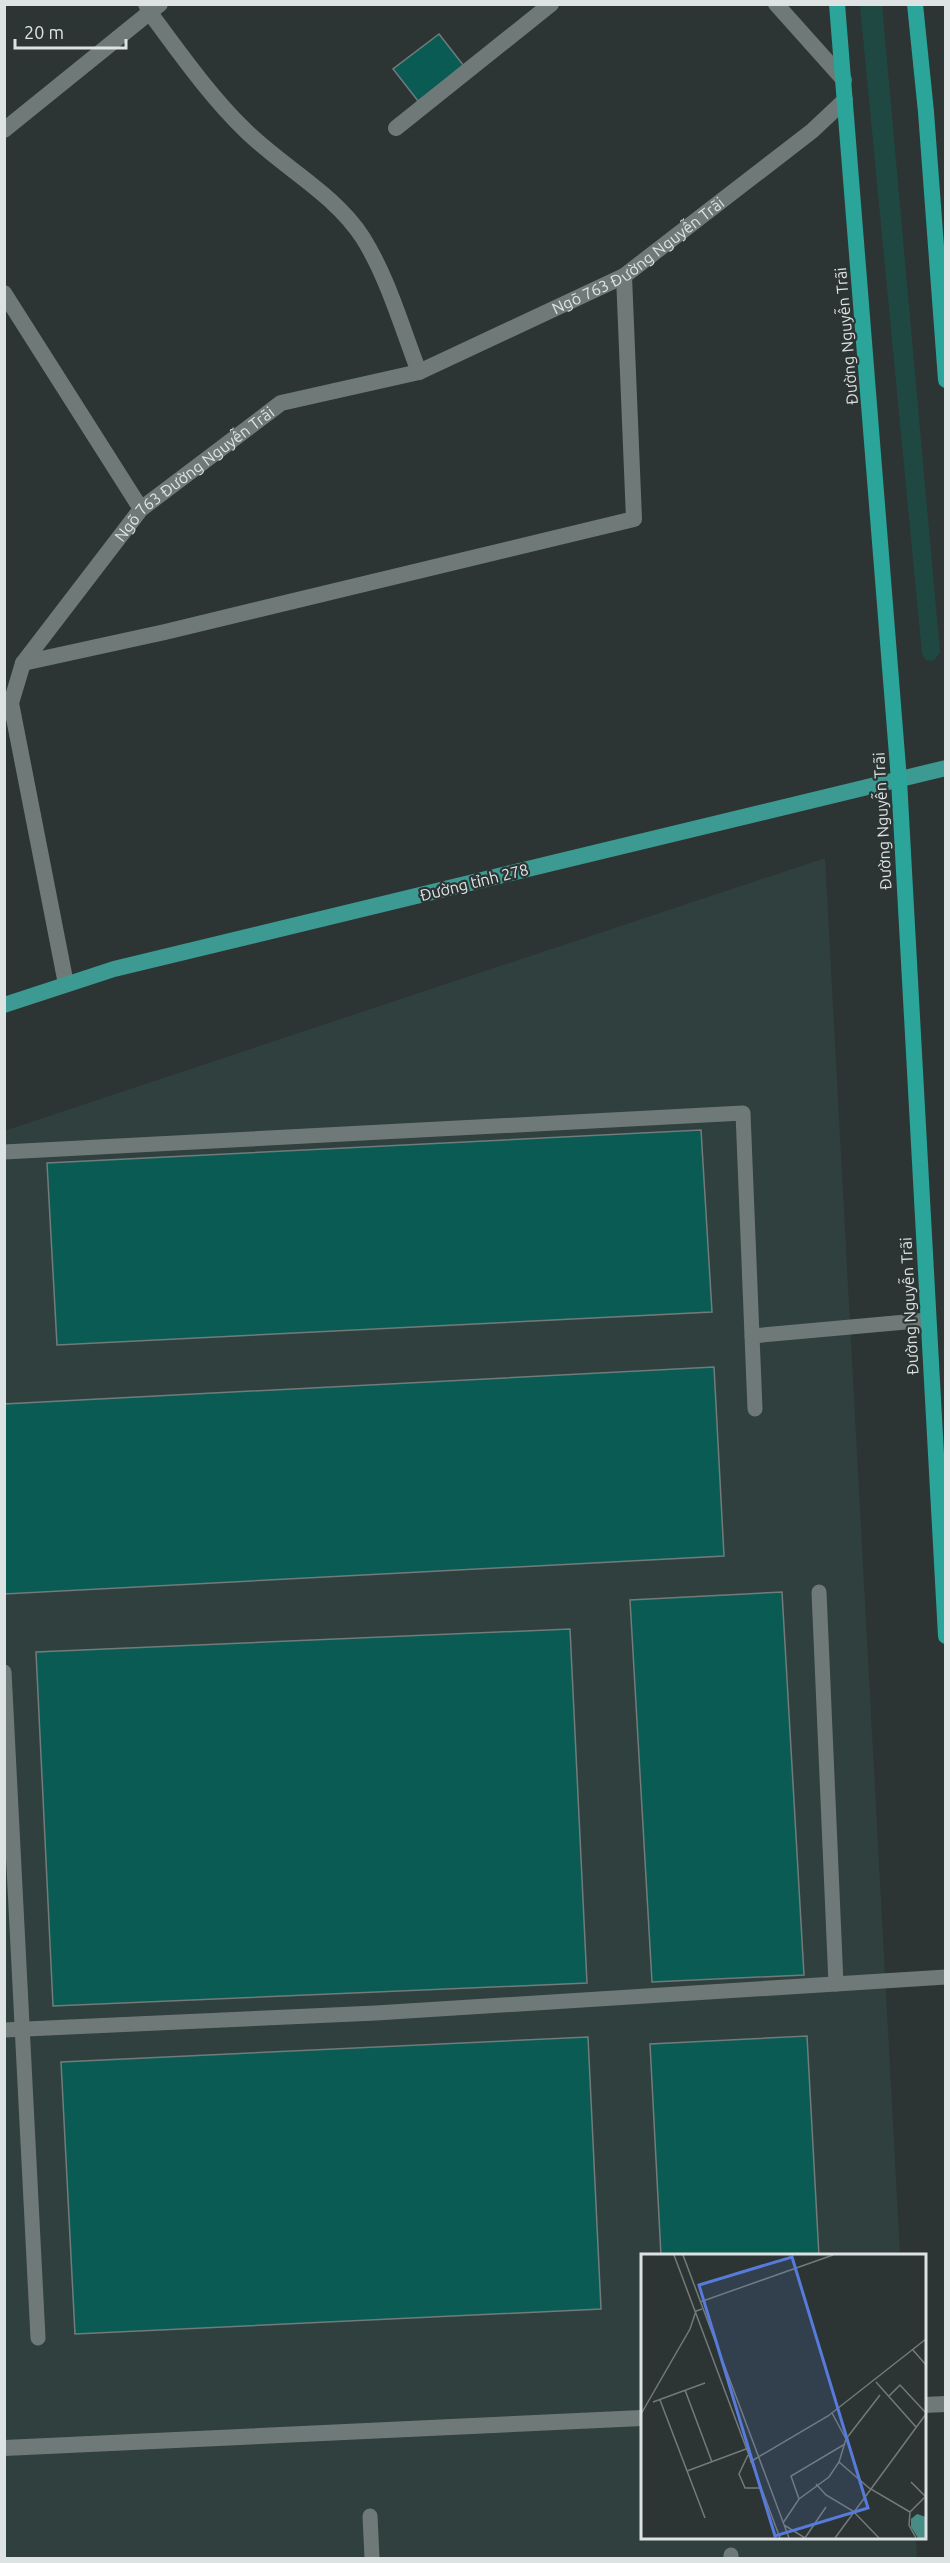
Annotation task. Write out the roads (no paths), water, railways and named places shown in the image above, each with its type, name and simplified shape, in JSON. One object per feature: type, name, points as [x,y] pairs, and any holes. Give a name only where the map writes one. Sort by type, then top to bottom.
[{"type":"highway","name":"Đường Nguyễn Trãi","points":[[837,4],[899,780],[945,1636]]},
{"type":"highway","points":[[915,4],[926,112],[945,380]]},
{"type":"main road","name":"Đường tỉnh 278","points":[[4,1005],[114,969],[945,768]]},
{"type":"street","points":[[396,128],[551,4]]},
{"type":"street","points":[[776,4],[844,80]]},
{"type":"street","points":[[4,130],[152,8],[245,130],[341,212],[362,236],[383,280],[419,372]]},
{"type":"street","name":"Ngõ 763 Đường Nguyễn Trãi","points":[[66,984],[8,706],[23,663],[141,509],[281,403],[419,372],[624,276],[812,131],[845,100]]},
{"type":"street","points":[[23,663],[165,632],[634,519],[624,276]]},
{"type":"street","points":[[4,293],[141,509]]},
{"type":"street","points":[[926,2405],[945,2404]]},
{"type":"street","points":[[4,2448],[641,2418]]},
{"type":"lane","points":[[4,1152],[743,1113],[755,1409]]},
{"type":"lane","points":[[752,1336],[928,1320]]},
{"type":"lane","points":[[819,1592],[836,1984]]},
{"type":"lane","points":[[4,1672],[38,2338]]},
{"type":"lane","points":[[4,2030],[376,2013],[945,1977]]},
{"type":"lane","points":[[370,2516],[372,2559]]}]
